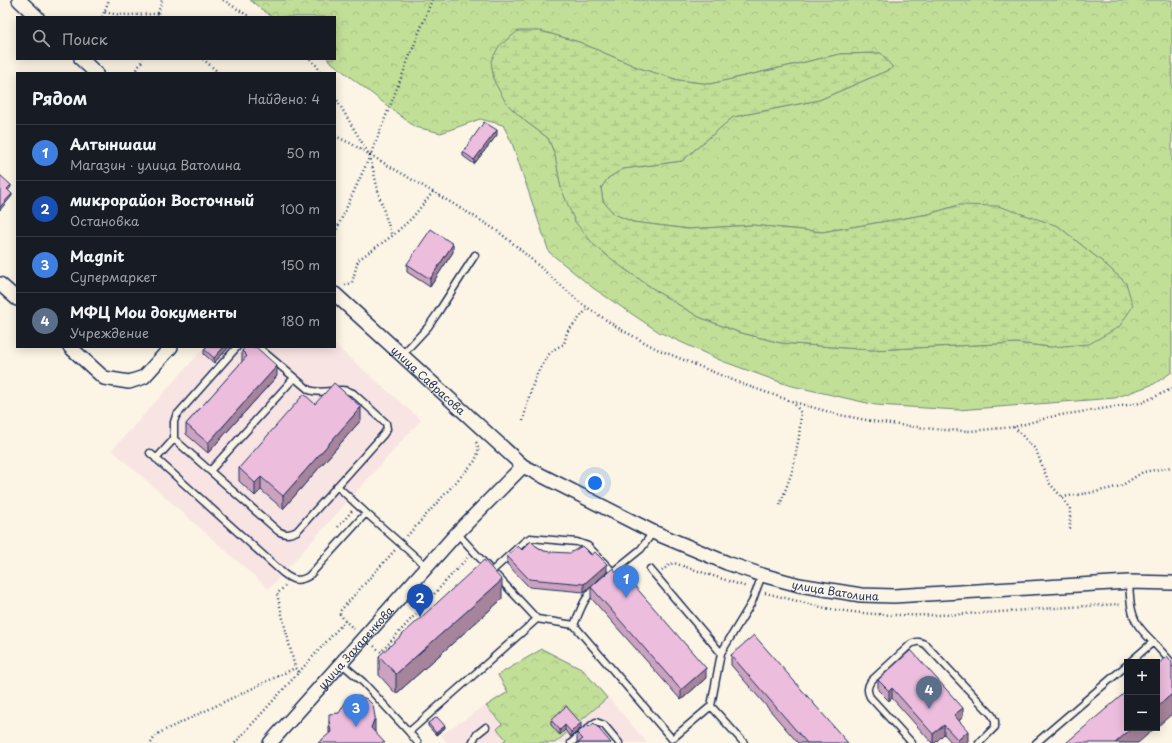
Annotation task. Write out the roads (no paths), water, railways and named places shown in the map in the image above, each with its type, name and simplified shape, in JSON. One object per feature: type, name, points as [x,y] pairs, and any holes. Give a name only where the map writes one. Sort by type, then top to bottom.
[{"type":"street","points":[[19,0],[36,16]]},
{"type":"street","points":[[82,60],[95,72]]},
{"type":"street","points":[[0,284],[16,298]]},
{"type":"street","name":"улица Саврасова","points":[[338,290],[402,355],[524,466]]},
{"type":"street","points":[[71,348],[104,378],[128,382],[144,377],[171,348]]},
{"type":"street","name":"улица Ватолина","points":[[524,466],[653,532],[693,550],[762,575],[799,585],[862,595],[894,596],[1129,582],[1172,583]]},
{"type":"street","name":"улица Захаренкова","points":[[270,743],[457,534],[524,466]]},
{"type":"lane","points":[[402,355],[428,327],[475,255]]},
{"type":"lane","points":[[156,460],[174,439],[174,422],[176,416],[236,348]]},
{"type":"lane","points":[[174,439],[278,531],[290,535],[297,531],[383,435],[387,429],[386,423],[353,393],[347,390],[341,389],[316,393],[309,390],[259,348]]},
{"type":"lane","points":[[210,471],[294,378]]},
{"type":"lane","points":[[150,454],[284,573],[296,580],[303,580],[309,576],[366,513]]},
{"type":"lane","points":[[337,486],[427,567]]},
{"type":"lane","points":[[607,578],[641,549],[653,532]]},
{"type":"lane","points":[[457,534],[537,619],[574,625],[670,741],[711,706],[721,653],[752,602],[762,575]]},
{"type":"lane","points":[[492,571],[525,541],[536,538],[583,543],[588,546],[613,572]]},
{"type":"lane","points":[[650,569],[721,653]]},
{"type":"lane","points":[[1129,582],[1133,615],[1138,625],[1172,663]]},
{"type":"lane","points":[[574,625],[584,599],[601,583]]},
{"type":"lane","points":[[409,732],[537,619]]},
{"type":"lane","points":[[912,743],[867,692],[871,681],[911,644],[921,642],[926,645],[992,715],[995,721],[995,727],[979,743]]},
{"type":"lane","points":[[1133,659],[1153,642]]},
{"type":"lane","points":[[341,663],[362,682],[418,743]]},
{"type":"lane","points":[[1036,743],[1124,668]]},
{"type":"lane","points":[[711,706],[744,743]]},
{"type":"lane","points":[[571,743],[596,722],[604,725],[619,743]]},
{"type":"lane","points":[[472,743],[476,735],[486,727]]},
{"type":"place","name":"Алтыншаш","points":[[626,598]]},
{"type":"place","name":"микрорайон Восточный","points":[[420,617]]},
{"type":"place","name":"МФЦ Мои документы","points":[[929,709]]},
{"type":"place","name":"Magnit","points":[[356,727]]}]
